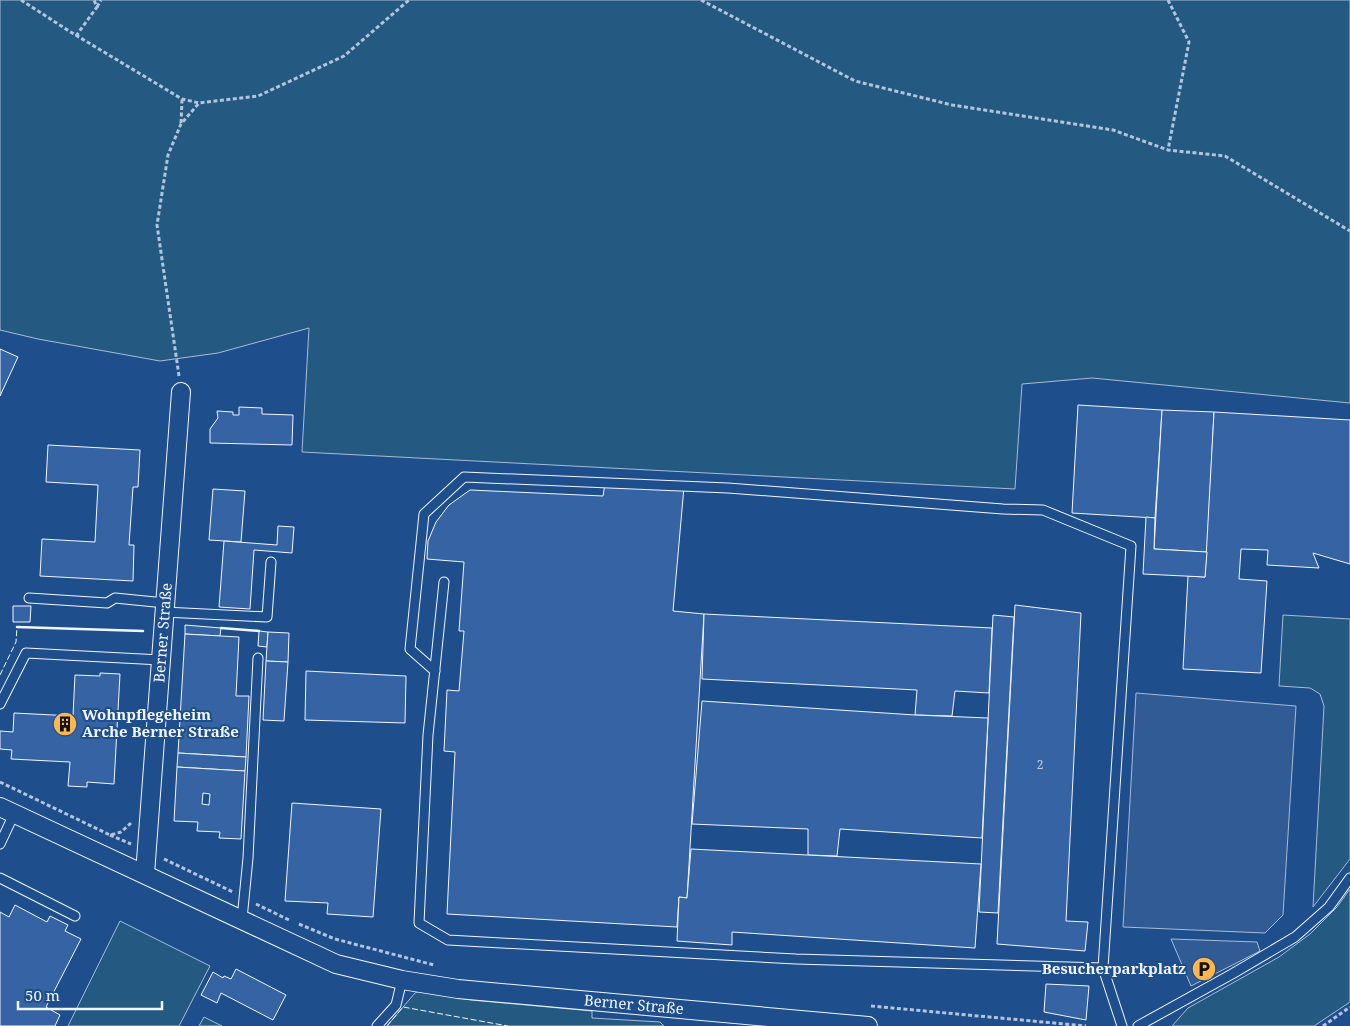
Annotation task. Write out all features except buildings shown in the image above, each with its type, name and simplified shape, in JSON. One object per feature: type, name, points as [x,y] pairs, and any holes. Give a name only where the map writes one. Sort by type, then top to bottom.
[{"type":"street","name":"Berner Straße","points":[[145,874],[181,392]]},
{"type":"street","name":"Berner Straße","points":[[7,810],[336,964],[402,980],[458,989],[868,1026]]},
{"type":"lane","points":[[435,670],[410,649],[424,514],[464,477],[728,488],[1003,509],[1043,510],[1131,546],[1103,968],[1122,1026]]},
{"type":"lane","points":[[29,598],[107,603],[115,598],[165,607],[267,618],[271,562]]},
{"type":"lane","points":[[444,582],[428,735],[419,923],[448,940],[796,959],[1103,968]]},
{"type":"lane","points":[[0,704],[26,653],[161,660]]},
{"type":"lane","points":[[242,919],[248,858],[258,658]]},
{"type":"lane","points":[[0,844],[7,810]]},
{"type":"lane","points":[[0,878],[75,916]]},
{"type":"lane","points":[[1138,1026],[1295,937],[1329,907],[1350,878]]},
{"type":"lane","points":[[377,1026],[396,1005],[402,980]]},
{"type":"path","points":[[21,0],[76,36],[182,99],[198,103],[258,96],[344,56],[409,0]]},
{"type":"path","points":[[94,0],[97,7]]},
{"type":"path","points":[[76,36],[101,0]]},
{"type":"path","points":[[701,0],[856,81],[952,105],[1112,130],[1168,150],[1225,156],[1350,231]]},
{"type":"path","points":[[1168,0],[1189,42],[1168,150]]},
{"type":"path","points":[[181,124],[182,99]]},
{"type":"path","points":[[181,392],[157,225],[168,155],[181,124],[198,103]]},
{"type":"path","points":[[110,835],[147,850],[297,924],[335,939],[440,966]]},
{"type":"path","points":[[870,1006],[1086,1026]]},
{"type":"path","points":[[1323,1026],[1350,1007]]},
{"type":"shaded area","points":[[0,0],[1350,0],[1350,403],[1092,378],[1022,384],[1015,489],[302,452],[309,328],[218,353],[160,361],[38,339],[0,330]]},
{"type":"shaded area","points":[[1283,615],[1350,619],[1350,859],[1313,907],[1324,706],[1320,694],[1310,688],[1279,686]]},
{"type":"shaded area","points":[[1136,693],[1296,706],[1283,915],[1265,933],[1123,927]]},
{"type":"shaded area","points":[[1350,889],[1350,1002],[1314,1026],[1172,1026],[1188,1008],[1279,957],[1310,934],[1337,907]]},
{"type":"shaded area","points":[[120,921],[210,966],[179,1026],[68,1026]]},
{"type":"shaded area","name":"Besucherparkplatz","points":[[1171,939],[1257,942],[1260,951],[1191,986]]},
{"type":"shaded area","points":[[419,991],[471,1000],[592,1011],[592,1018],[660,1022],[664,1026],[387,1026],[415,993]]},
{"type":"shaded area","points":[[204,1017],[222,1026],[199,1026]]},
{"type":"fence","points":[[0,675],[16,642],[17,627]]},
{"type":"fence","points":[[387,1026],[403,1007],[508,1026]]},
{"type":"wall","points":[[17,627],[143,631]]},
{"type":"wall","points":[[221,628],[259,631]]},
{"type":"place","name":"Wohnpflegeheim Arche Berner Straße","points":[[65,724]]},
{"type":"place","name":"Besucherparkplatz","points":[[1204,969]]}]
